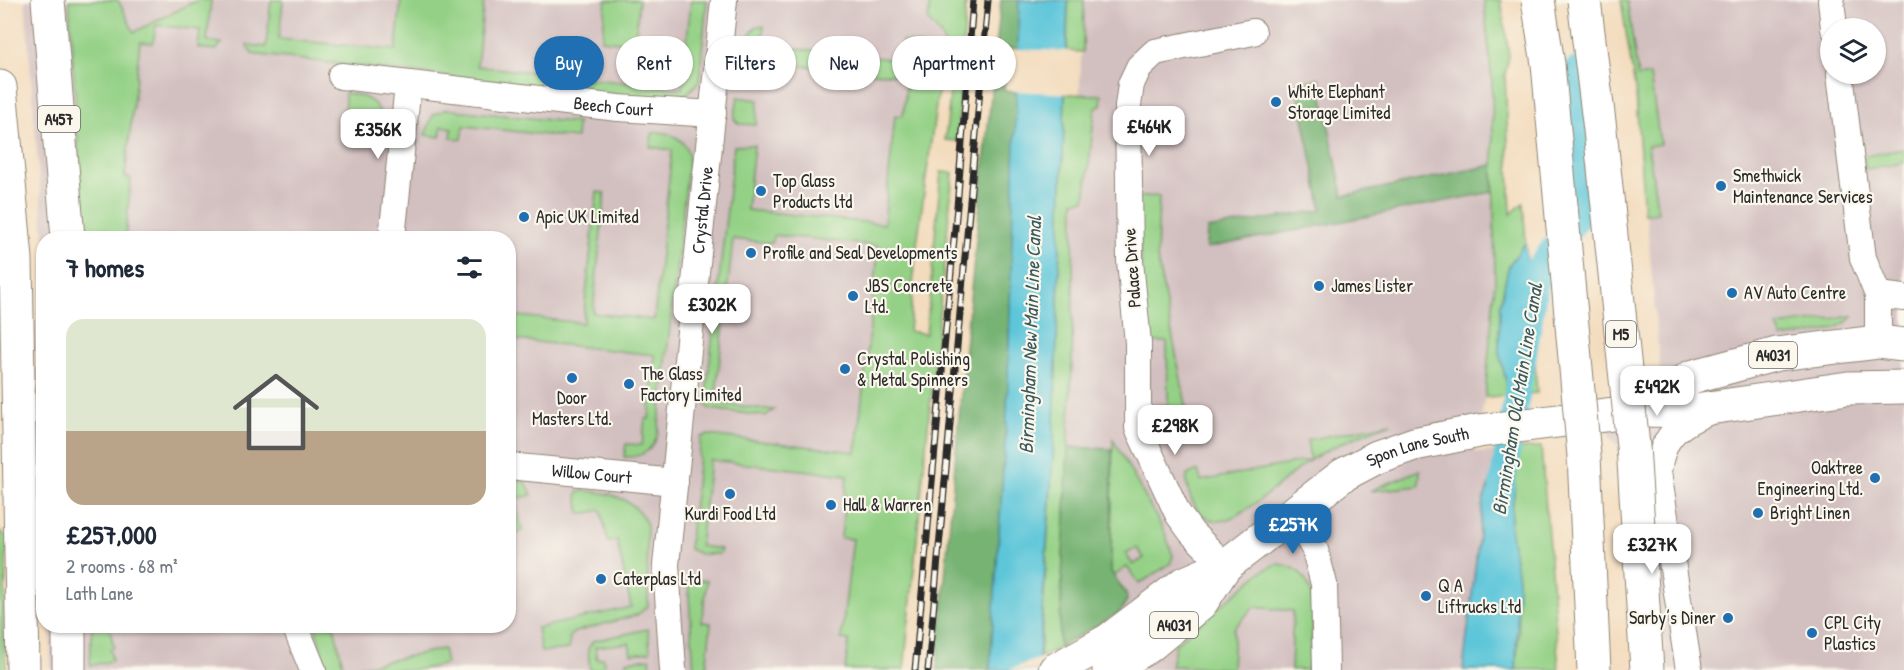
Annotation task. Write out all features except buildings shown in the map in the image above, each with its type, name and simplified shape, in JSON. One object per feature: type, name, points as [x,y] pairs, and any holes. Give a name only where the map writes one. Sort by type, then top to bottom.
[{"type":"main road","name":"A457","points":[[48,0],[67,231]]},
{"type":"main road","points":[[1538,0],[1548,64],[1584,456],[1594,670]]},
{"type":"main road","name":"M5","points":[[1584,0],[1633,446],[1647,670]]},
{"type":"main road","points":[[0,87],[16,259],[23,670]]},
{"type":"main road","points":[[1891,344],[1887,373],[1904,379]]},
{"type":"main road","name":"Spon Lane South","points":[[1645,410],[1691,377],[1777,354],[1891,344]]},
{"type":"main road","name":"Spon Lane South","points":[[1055,670],[1105,652],[1183,584],[1225,566],[1343,475],[1377,457],[1413,444],[1479,431],[1645,410],[1668,412],[1717,408],[1848,388],[1904,387]]},
{"type":"main road","name":"Spon Lane South","points":[[1105,652],[1149,658],[1201,603],[1225,566]]},
{"type":"main road","points":[[69,633],[69,670]]},
{"type":"street","name":"Crystal Drive","points":[[673,670],[666,565],[724,0]]},
{"type":"street","points":[[1830,0],[1833,18]]},
{"type":"street","name":"Palace Drive","points":[[1225,566],[1192,533],[1178,514],[1138,428],[1138,343],[1130,261],[1128,106],[1131,84],[1139,67],[1155,52],[1253,32]]},
{"type":"street","name":"Beech Court","points":[[341,76],[627,108],[713,114]]},
{"type":"street","points":[[1841,84],[1863,258],[1878,295],[1891,344]]},
{"type":"street","points":[[393,231],[408,85]]},
{"type":"street","points":[[1878,295],[1904,298]]},
{"type":"street","points":[[1689,670],[1658,472],[1660,451],[1670,435],[1688,420],[1717,408]]},
{"type":"street","points":[[1610,415],[1641,443],[1658,472]]},
{"type":"street","name":"Willow Court","points":[[516,467],[675,482]]},
{"type":"street","points":[[1293,512],[1315,550],[1324,584],[1326,670]]},
{"type":"street","points":[[298,633],[313,670]]},
{"type":"shaded area","points":[[25,0],[955,0],[954,36],[892,36],[892,90],[933,90],[863,670],[51,670],[50,633],[516,633],[516,231],[43,231]]},
{"type":"shaded area","points":[[1084,0],[1484,0],[1492,83],[1495,281],[1485,397],[1475,453],[1499,451],[1499,459],[1483,501],[1463,670],[1103,670],[1113,616],[1120,612],[1110,572],[1112,449],[1068,447],[1074,200]]},
{"type":"shaded area","points":[[1621,0],[1904,0],[1904,670],[1669,670],[1651,569],[1637,465],[1610,437],[1610,415],[1663,406],[1636,95]]},
{"type":"green space","points":[[69,0],[118,0],[134,32],[198,0],[211,0],[207,41],[222,43],[216,50],[198,48],[200,30],[156,25],[153,43],[140,42],[125,177],[131,178],[126,231],[84,231]]},
{"type":"green space","points":[[271,0],[283,0],[279,39],[396,50],[401,0],[484,0],[477,66],[534,72],[534,86],[252,54],[247,45],[266,47]]},
{"type":"green space","points":[[606,0],[639,0],[636,36],[616,36],[616,42],[604,40],[602,36]]},
{"type":"green space","points":[[691,0],[707,0],[699,82],[693,88],[693,36],[687,36]]},
{"type":"green space","points":[[930,0],[966,0],[964,36],[940,36],[928,21]]},
{"type":"green space","points":[[1001,0],[1019,0],[1018,49],[1016,49],[1016,36],[997,36]]},
{"type":"green space","points":[[1068,0],[1084,0],[1083,52],[1067,51]]},
{"type":"green space","points":[[1484,0],[1501,0],[1509,56],[1505,75],[1511,214],[1523,203],[1526,242],[1509,265],[1500,306],[1499,352],[1506,381],[1505,396],[1485,397],[1495,281],[1492,83]]},
{"type":"green space","points":[[1621,0],[1627,0],[1638,77],[1650,75],[1660,144],[1648,146],[1658,212],[1644,214],[1636,95]]},
{"type":"green space","points":[[757,26],[764,26],[763,36],[749,35]]},
{"type":"green space","points":[[796,49],[808,50],[808,66],[796,65]]},
{"type":"green space","points":[[880,58],[892,59],[892,75],[880,73]]},
{"type":"green space","points":[[1319,78],[1343,196],[1493,165],[1493,192],[1206,248],[1207,229],[1322,210],[1296,83]]},
{"type":"green space","points":[[604,80],[616,82],[616,90],[690,90],[685,95],[663,101],[567,90],[604,90]]},
{"type":"green space","points":[[906,90],[938,90],[916,251],[909,331],[926,334],[941,172],[953,173],[904,670],[845,670],[849,640],[841,639],[853,539],[841,538],[847,475],[710,460],[700,546],[721,549],[719,554],[700,554],[689,549],[701,437],[708,435],[856,452],[879,246],[774,235],[772,243],[733,239],[715,403],[774,410],[765,416],[710,409],[705,404],[734,146],[754,145],[747,210],[884,224],[895,115],[903,116]]},
{"type":"green space","points":[[950,90],[960,90],[957,141],[945,140]]},
{"type":"green space","points":[[992,90],[1017,92],[1007,411],[990,670],[937,670],[965,347]]},
{"type":"green space","points":[[345,93],[362,96],[374,104],[381,115],[384,132],[344,128]]},
{"type":"green space","points":[[1065,94],[1102,95],[1101,105],[1095,109],[1085,200],[1074,201],[1072,363],[1059,648],[1040,658],[1053,455]]},
{"type":"green space","points":[[738,97],[758,100],[756,125],[739,124],[734,119]]},
{"type":"green space","points":[[446,109],[577,123],[576,138],[464,126],[462,139],[451,138],[452,128],[442,126],[440,137],[425,135],[433,115]]},
{"type":"green space","points":[[657,132],[678,138],[685,146],[689,157],[658,433],[646,452],[624,457],[626,444],[642,445],[645,419],[649,419],[655,355],[516,340],[516,316],[583,323],[597,192],[605,193],[593,313],[654,320],[672,150],[650,147],[652,134]]},
{"type":"green space","points":[[1904,149],[1904,163],[1866,169],[1864,156]]},
{"type":"green space","points":[[1159,196],[1157,258],[1191,430],[1184,431],[1171,429],[1162,423],[1151,406],[1168,405],[1167,342],[1146,342],[1137,197]]},
{"type":"green space","points":[[1853,316],[1838,327],[1829,330],[1782,338],[1777,326]]},
{"type":"green space","points":[[1534,347],[1537,393],[1525,394]]},
{"type":"green space","points":[[1391,423],[1350,439],[1321,454],[1247,509],[1225,520],[1216,521],[1202,514],[1188,491],[1187,475],[1198,470],[1201,481],[1310,460],[1307,440]]},
{"type":"green space","points":[[1113,439],[1165,533],[1173,556],[1170,564],[1139,584],[1127,567],[1114,576],[1111,572]],"holes":[[[1137,548],[1144,558],[1133,565],[1126,554]]]},
{"type":"green space","points":[[1068,447],[1112,449],[1111,572],[1126,593],[1127,600],[1120,612],[1059,648]]},
{"type":"green space","points":[[1541,447],[1559,670],[1516,670],[1519,629],[1510,527],[1519,449]]},
{"type":"green space","points":[[1420,470],[1419,486],[1370,491]]},
{"type":"green space","points":[[516,481],[526,482],[532,495],[516,499]]},
{"type":"green space","points":[[580,491],[620,498],[636,508],[642,516],[647,525],[648,606],[637,615],[575,632],[570,636],[569,649],[541,652],[537,628],[631,607],[617,540],[608,542],[601,510],[580,514],[577,494]]},
{"type":"green space","points":[[516,504],[522,531],[516,532]]},
{"type":"green space","points":[[0,531],[7,537],[4,631],[6,668],[3,670],[0,670]]},
{"type":"green space","points":[[1276,564],[1292,567],[1303,576],[1310,589],[1313,622],[1308,670],[1291,670],[1293,611],[1254,607],[1234,628],[1232,669],[1171,666],[1176,643],[1261,572]]},
{"type":"green space","points":[[707,580],[702,622],[711,623],[706,670],[694,670],[688,581]]},
{"type":"green space","points":[[648,629],[650,652],[631,654],[629,643],[595,647],[597,659],[603,658],[605,670],[590,670],[588,649],[593,641]]},
{"type":"green space","points":[[92,633],[111,633],[114,647],[110,649],[112,661],[90,666]]},
{"type":"green space","points":[[317,633],[336,633],[344,670],[327,670]]},
{"type":"green space","points":[[443,649],[446,664],[418,670],[345,670]]},
{"type":"green space","points":[[650,658],[651,670],[623,670],[627,668],[626,661]]},
{"type":"water","name":"Birmingham New Main Line Canal","points":[[1019,0],[1068,0],[1053,455],[1038,670],[990,670],[1007,411]]},
{"type":"water","points":[[1526,242],[1534,347],[1525,394],[1505,396],[1506,381],[1499,352],[1500,306],[1509,265]]},
{"type":"water","points":[[1519,449],[1510,527],[1518,579],[1516,670],[1463,670],[1483,501],[1499,459],[1499,451]]},
{"type":"pier","points":[[1016,49],[1070,51],[1068,94],[1014,91],[1016,90]]},
{"type":"pier","points":[[1526,239],[1529,242],[1537,347],[1535,356]]},
{"type":"pier","points":[[1043,657],[1041,670],[1009,670]]},
{"type":"waterway","name":"Birmingham Old Main Line Canal","points":[[1502,485],[1538,268],[1585,209],[1577,70]]},
{"type":"railway","points":[[915,670],[958,195],[973,0]]},
{"type":"railway","points":[[928,670],[988,0]]},
{"type":"place","name":"White Elephant Storage Limited","points":[[1276,102]]},
{"type":"place","name":"Smethwick Maintenance Services","points":[[1721,186]]},
{"type":"place","name":"Top Glass Products ltd","points":[[761,191]]},
{"type":"place","name":"Apic UK Limited","points":[[524,217]]},
{"type":"place","name":"Profile and Seal Developments","points":[[751,253]]},
{"type":"place","name":"James Lister","points":[[1319,286]]},
{"type":"place","name":"AV Auto Centre","points":[[1732,293]]},
{"type":"place","name":"JBS Concrete Ltd.","points":[[853,296]]},
{"type":"place","name":"Crystal Polishing & Metal Spinners","points":[[845,369]]},
{"type":"place","name":"Door Masters Ltd.","points":[[572,378]]},
{"type":"place","name":"The Glass Factory Limited","points":[[629,384]]},
{"type":"place","name":"Oaktree Engineering Ltd.","points":[[1875,478]]},
{"type":"place","name":"Kurdi Food Ltd","points":[[730,494]]},
{"type":"place","name":"Hall & Warren","points":[[831,505]]},
{"type":"place","name":"Bright Linen","points":[[1758,513]]},
{"type":"place","name":"Caterplas Ltd","points":[[601,579]]},
{"type":"place","name":"Q A Liftrucks Ltd","points":[[1426,596]]},
{"type":"place","name":"Sarby’s Diner","points":[[1728,618]]},
{"type":"place","name":"CPL City Plastics","points":[[1812,633]]}]
